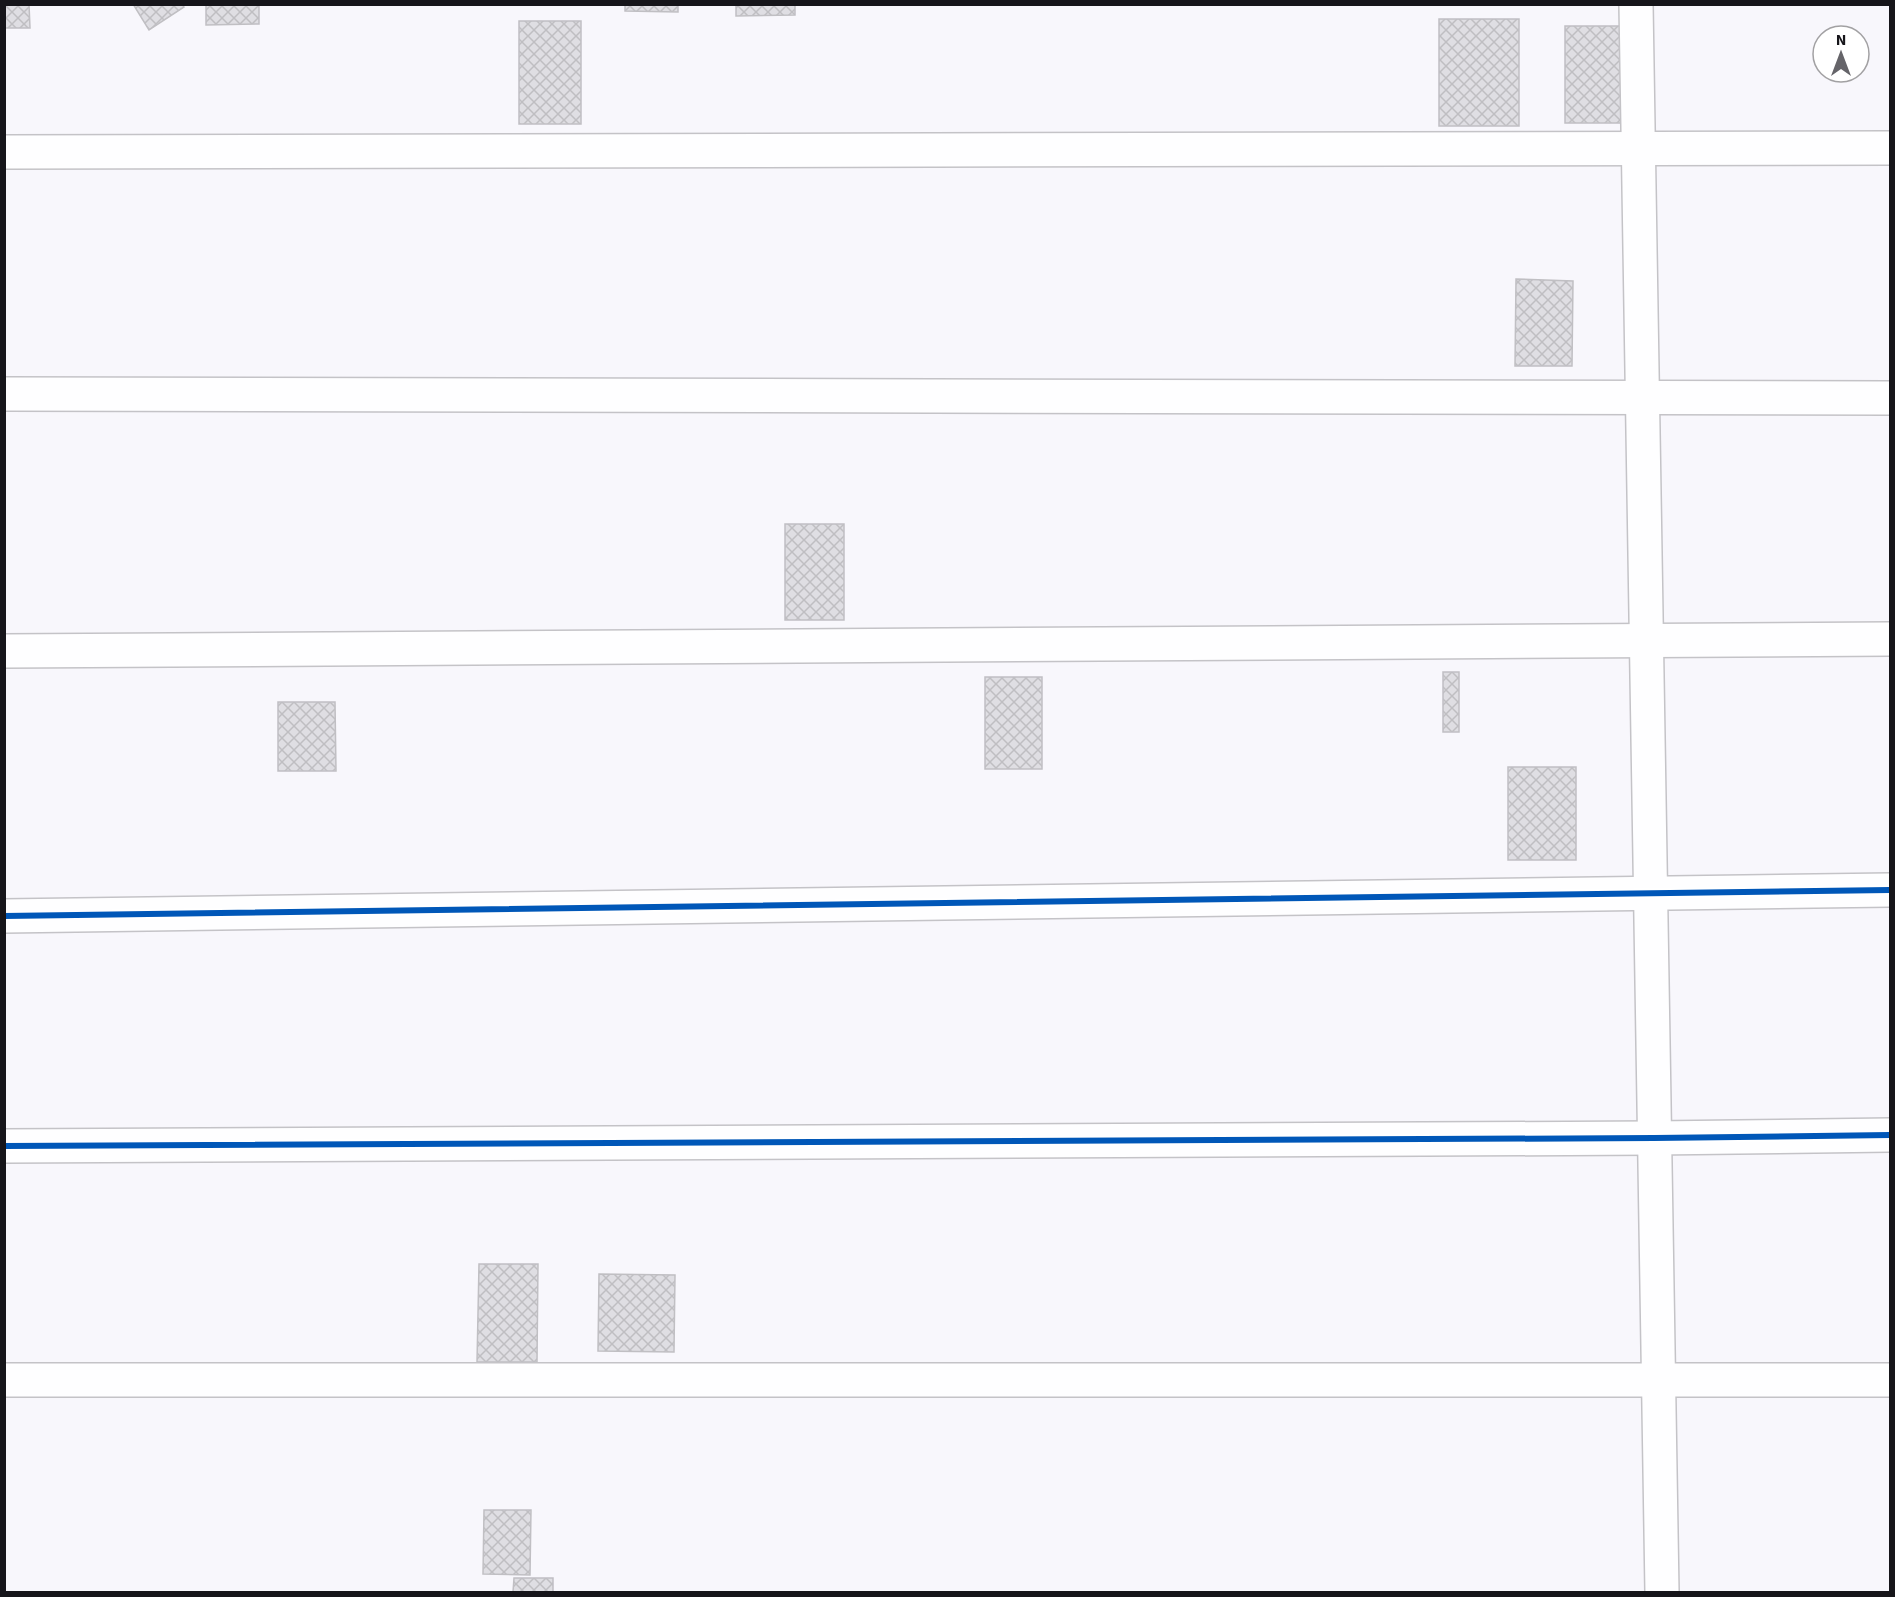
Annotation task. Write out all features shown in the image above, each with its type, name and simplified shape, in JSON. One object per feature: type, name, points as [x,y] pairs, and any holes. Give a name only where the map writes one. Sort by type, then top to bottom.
[{"type":"street","points":[[1636,4],[1662,1593]]},
{"type":"street","points":[[4,152],[1890,148]]},
{"type":"street","points":[[4,394],[1890,398]]},
{"type":"street","points":[[4,651],[1890,639]]},
{"type":"street","points":[[4,915],[1890,890]]},
{"type":"street","points":[[4,1146],[1890,1135]]},
{"type":"street","points":[[4,1380],[1890,1380]]},
{"type":"building","points":[[4,4],[29,4],[30,28],[4,28]]},
{"type":"building","points":[[133,4],[182,4],[184,7],[149,30]]},
{"type":"building","points":[[206,4],[259,4],[259,24],[206,25]]},
{"type":"building","points":[[625,4],[678,4],[678,12],[625,11]]},
{"type":"building","points":[[736,4],[795,4],[795,15],[736,16]]},
{"type":"building","points":[[1439,19],[1519,19],[1519,126],[1439,126]]},
{"type":"building","points":[[519,21],[581,21],[581,124],[519,124]]},
{"type":"building","points":[[1565,26],[1627,26],[1627,123],[1565,123]]},
{"type":"building","points":[[1516,279],[1573,281],[1572,366],[1515,366]]},
{"type":"building","points":[[785,524],[844,524],[844,620],[785,620]]},
{"type":"building","points":[[1443,672],[1459,672],[1459,732],[1443,732]]},
{"type":"building","points":[[985,677],[1042,677],[1042,769],[985,769]]},
{"type":"building","points":[[278,702],[335,702],[336,771],[278,771]]},
{"type":"building","points":[[1508,767],[1576,767],[1576,860],[1508,860]]},
{"type":"building","points":[[479,1264],[538,1264],[537,1362],[477,1362]]},
{"type":"building","points":[[599,1274],[675,1275],[674,1352],[598,1351]]},
{"type":"building","points":[[484,1510],[531,1510],[530,1575],[483,1574]]},
{"type":"building","points":[[514,1578],[553,1578],[553,1592],[513,1592]]},
{"type":"cycle path","points":[[4,916],[1890,890]]},
{"type":"cycle path","points":[[4,1146],[1890,1135]]}]
